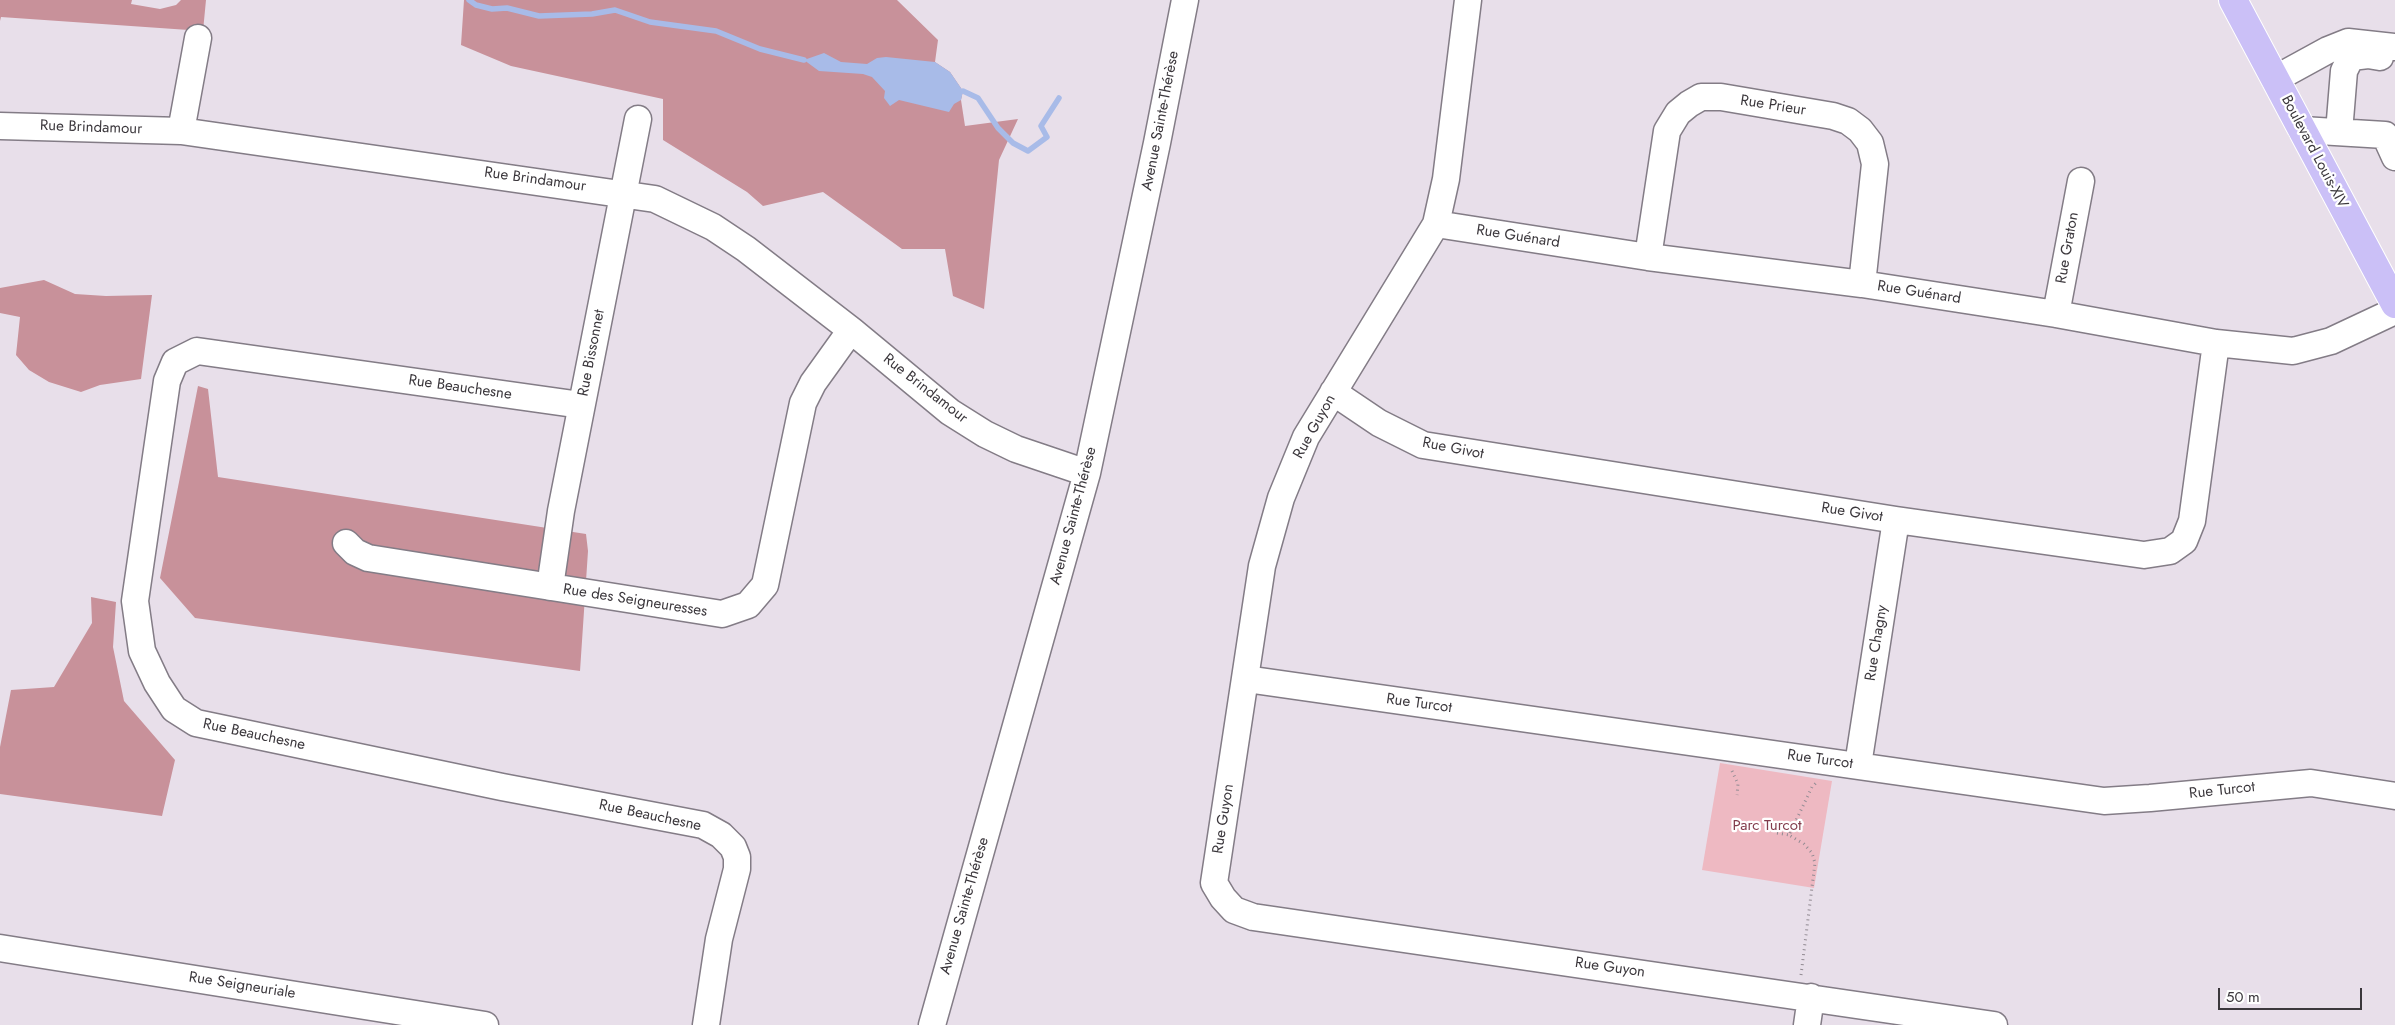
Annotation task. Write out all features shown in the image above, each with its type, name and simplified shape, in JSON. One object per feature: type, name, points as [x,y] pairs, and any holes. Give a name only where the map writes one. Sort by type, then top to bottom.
[{"type":"main road","name":"Boulevard Louis-XIV","points":[[2233,0],[2395,304]]},
{"type":"street","name":"Avenue Sainte-Thérèse","points":[[932,1025],[1087,473],[1155,153],[1185,0]]},
{"type":"street","name":"Rue Guyon","points":[[1468,0],[1446,179],[1436,224],[1306,437],[1281,498],[1262,566],[1214,883],[1223,898],[1234,910],[1253,917],[1994,1025]]},
{"type":"street","points":[[181,131],[198,38]]},
{"type":"street","points":[[2275,79],[2328,50],[2348,42],[2395,47]]},
{"type":"street","points":[[2339,132],[2344,71],[2351,57],[2368,55],[2395,60]]},
{"type":"street","name":"Rue Prieur","points":[[1648,257],[1667,131],[1678,113],[1701,97],[1721,97],[1833,116],[1848,122],[1860,130],[1870,142],[1875,164],[1862,284]]},
{"type":"street","name":"Rue Bissonnet","points":[[550,587],[561,511],[638,119]]},
{"type":"street","name":"Rue Brindamour","points":[[0,126],[181,131],[624,193],[655,199],[712,227],[746,249],[851,330],[950,412],[986,434],[1016,449],[1087,473]]},
{"type":"street","points":[[2302,130],[2339,132],[2392,143]]},
{"type":"street","name":"Rue Graton","points":[[2056,314],[2081,181]]},
{"type":"street","name":"Rue Guénard","points":[[1436,224],[1648,257],[1862,284],[2056,314],[2216,343],[2293,351],[2331,341],[2395,311]]},
{"type":"street","name":"Rue des Seigneuresses","points":[[346,543],[355,552],[368,558],[722,614],[748,605],[765,585],[804,403],[813,383],[851,330]]},
{"type":"street","name":"Rue Givot","points":[[1334,392],[1379,423],[1423,445],[1896,520],[2144,555],[2170,551],[2184,541],[2192,522],[2216,343]]},
{"type":"street","name":"Rue Beauchesne","points":[[582,405],[197,351],[175,362],[167,381],[135,602],[142,651],[157,683],[174,709],[196,723],[502,787],[703,825],[721,835],[733,848],[737,857],[737,869],[719,939],[706,1025]]},
{"type":"street","name":"Rue Chagny","points":[[1848,764],[1896,520]]},
{"type":"street","name":"Rue Turcot","points":[[1246,679],[2104,801],[2311,783],[2395,796]]},
{"type":"street","name":"Rue Seigneuriale","points":[[0,948],[485,1025]]},
{"type":"street","points":[[1805,996],[1807,1025]]},
{"type":"path","points":[[1789,835],[1812,787],[1848,764]]},
{"type":"path","points":[[1777,833],[1789,835],[1804,844],[1812,853],[1815,863],[1805,996]]},
{"type":"green space","name":"Parc Turcot","points":[[1720,763],[1832,781],[1814,888],[1702,870]]},
{"type":"shaded area","points":[[0,0],[132,0],[131,4],[160,9],[176,5],[181,0],[206,0],[203,31],[1,17],[0,21]]},
{"type":"shaded area","points":[[464,0],[897,0],[938,40],[935,62],[950,72],[963,91],[961,100],[965,126],[1018,119],[999,160],[984,309],[953,296],[945,249],[902,249],[823,192],[763,206],[747,192],[663,140],[663,99],[511,66],[461,45]]},
{"type":"shaded area","points":[[44,280],[75,294],[106,296],[152,295],[141,379],[100,385],[81,392],[49,382],[29,370],[16,355],[20,317],[0,313],[0,288]]},
{"type":"shaded area","points":[[198,386],[208,389],[218,477],[586,534],[588,551],[580,671],[195,618],[160,578]]},
{"type":"shaded area","points":[[91,597],[116,602],[113,647],[124,701],[175,760],[162,816],[0,794],[0,747],[11,690],[54,687],[92,623]]},
{"type":"water","points":[[824,53],[841,62],[867,64],[877,58],[886,57],[935,62],[950,72],[963,91],[961,100],[954,104],[949,112],[899,100],[890,106],[884,98],[885,91],[872,77],[863,74],[819,71],[804,60]]},
{"type":"waterway","points":[[469,0],[476,5],[492,9],[507,8],[539,16],[592,14],[615,10],[650,22],[716,31],[760,49],[804,60]]},
{"type":"waterway","points":[[963,91],[978,98],[998,128],[1013,143],[1028,151],[1047,137],[1041,126],[1059,98]]}]
